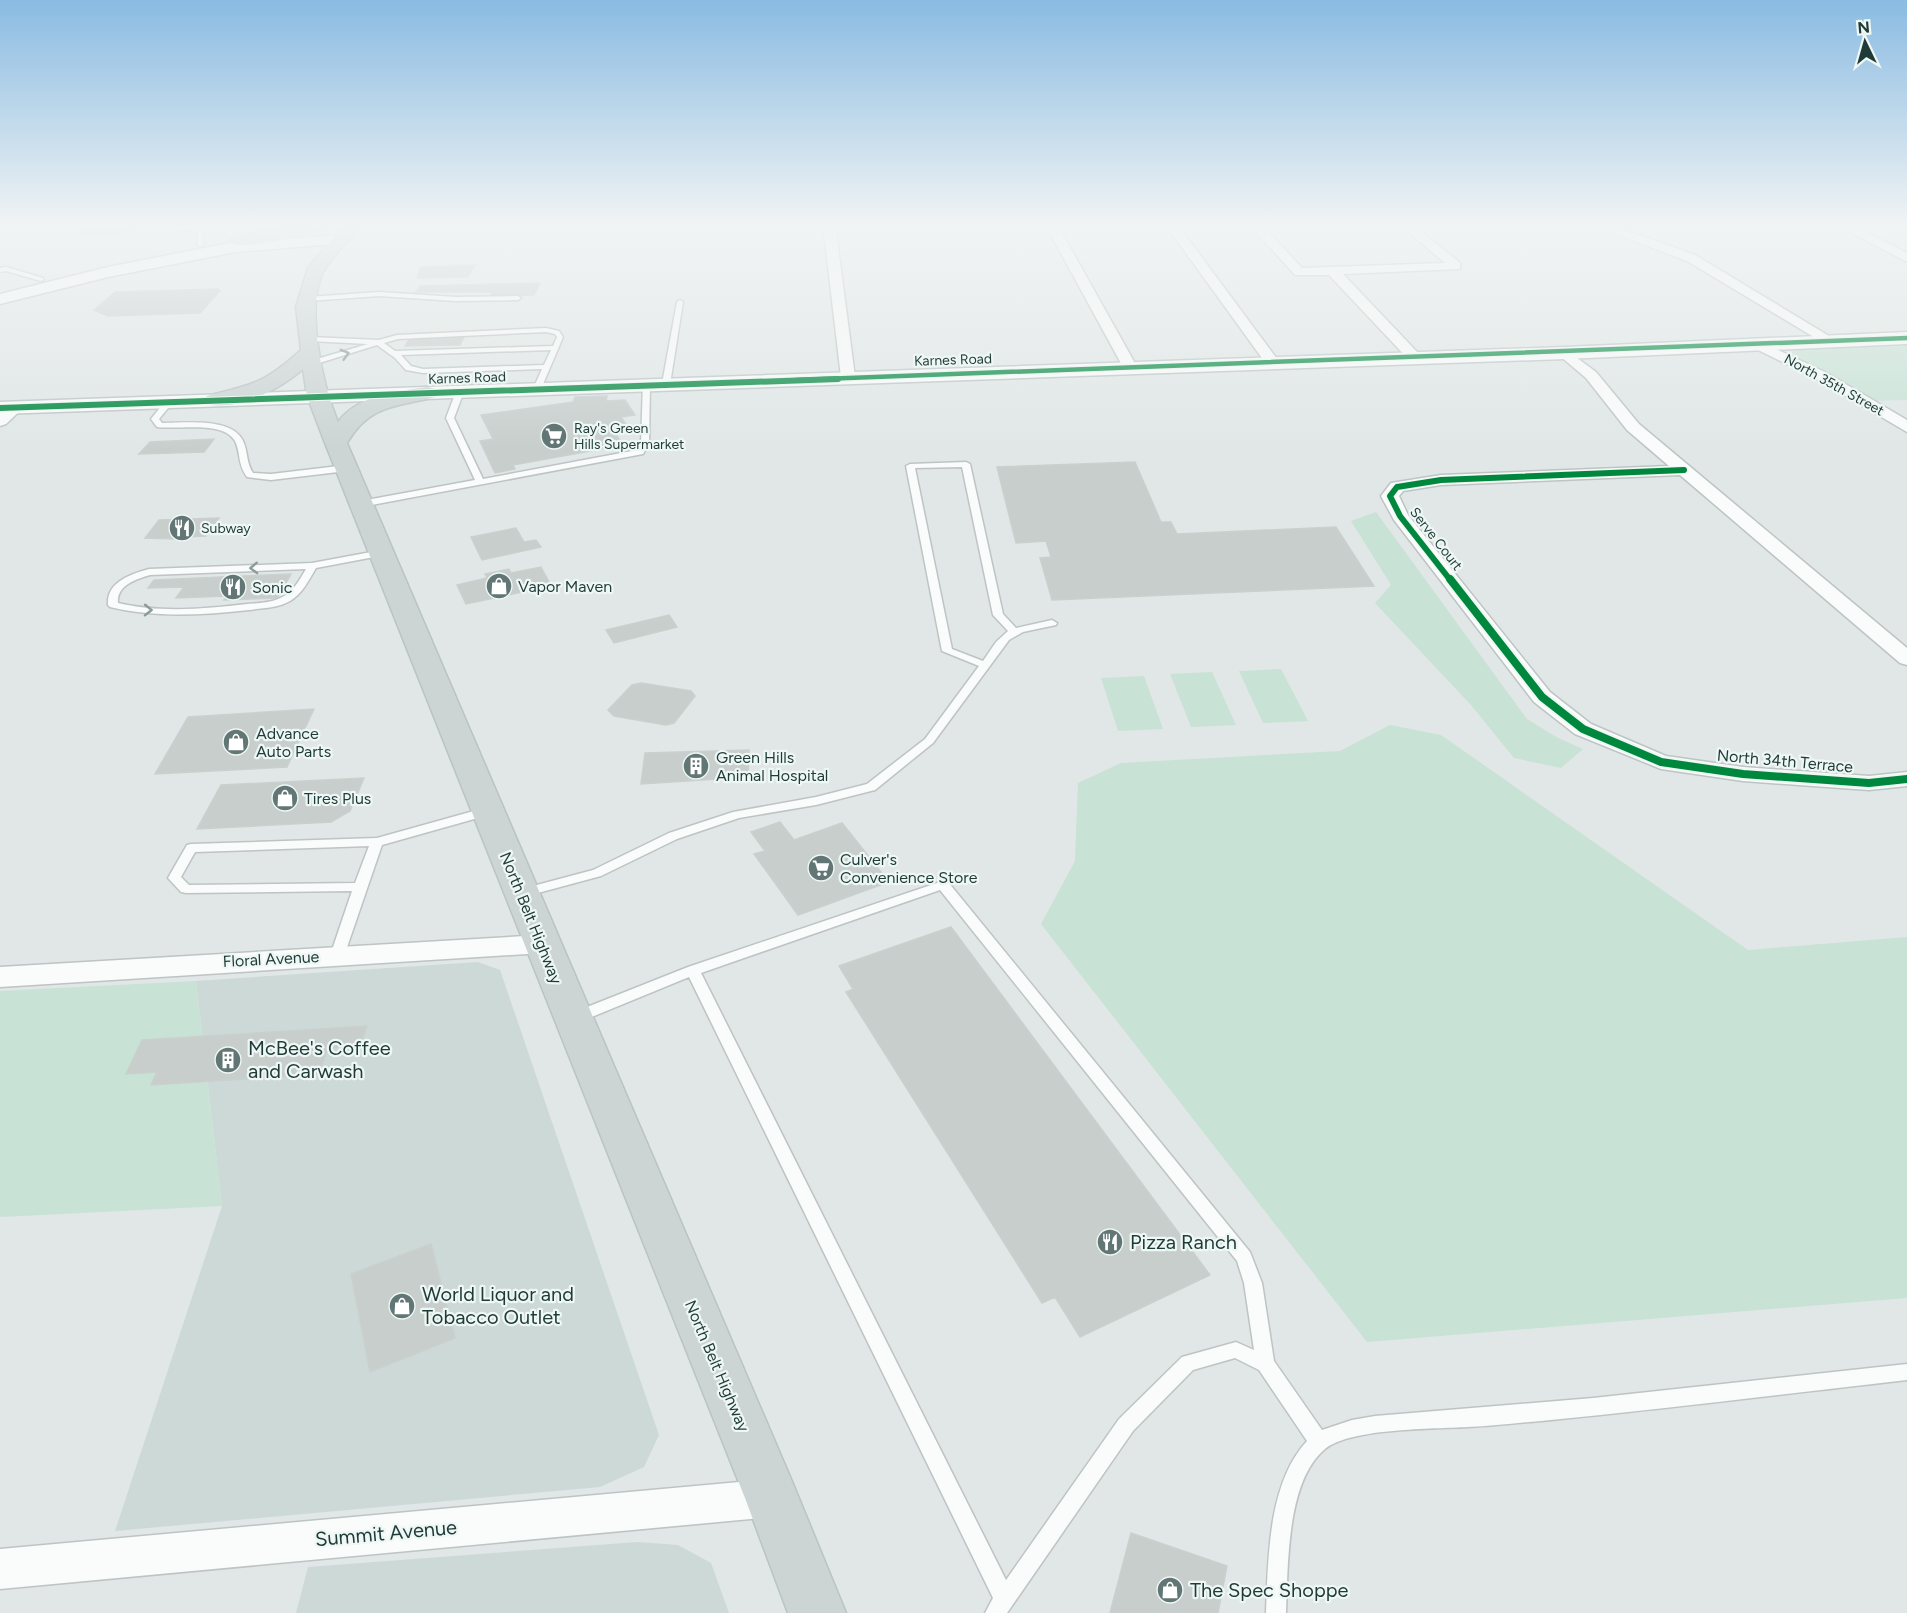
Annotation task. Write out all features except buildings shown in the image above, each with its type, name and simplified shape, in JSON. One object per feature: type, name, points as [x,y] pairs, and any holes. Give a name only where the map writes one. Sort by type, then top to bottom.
[{"type":"main road","name":"North Belt Highway","points":[[308,299],[305,307],[313,362],[342,455],[772,1498],[817,1613]]},
{"type":"main road","points":[[214,400],[260,391],[313,362]]},
{"type":"main road","points":[[342,455],[352,419],[363,411],[399,398],[428,393]]},
{"type":"street","points":[[839,299],[849,377]]},
{"type":"street","points":[[1092,299],[1130,368]]},
{"type":"street","points":[[1226,299],[1272,362]]},
{"type":"street","points":[[1360,299],[1415,358]]},
{"type":"street","points":[[1760,299],[1832,342]]},
{"type":"street","name":"Karnes Road","points":[[5,412],[214,400],[313,362],[428,393],[1565,353],[1907,338]]},
{"type":"street","name":"North 35th Street","points":[[1759,345],[1820,375],[1907,427]]},
{"type":"street","points":[[1565,353],[1591,375],[1633,427],[1907,659]]},
{"type":"street","name":"Serve Court","points":[[1661,762],[1583,729],[1542,697],[1400,516],[1390,496],[1396,487],[1441,480],[1684,470]]},
{"type":"street","name":"North 34th Terrace","points":[[1661,762],[1743,774],[1857,782],[1907,779]]},
{"type":"street","name":"Floral Avenue","points":[[0,977],[542,944]]},
{"type":"street","name":"Summit Avenue","points":[[0,1569],[772,1498]]},
{"type":"lane","points":[[361,504],[640,452],[645,444],[656,385],[680,302]]},
{"type":"lane","points":[[313,362],[377,342],[422,334],[546,330],[557,332],[560,337],[537,389]]},
{"type":"lane","points":[[313,362],[352,353],[377,342]]},
{"type":"lane","points":[[377,342],[394,353],[409,368],[423,371],[545,367]]},
{"type":"lane","points":[[394,353],[554,348]]},
{"type":"lane","points":[[460,391],[450,418],[480,482]]},
{"type":"lane","points":[[169,402],[155,418],[160,425],[215,427],[232,432],[238,441],[241,464],[250,475],[271,477],[342,455]]},
{"type":"lane","points":[[985,665],[947,651],[910,466],[966,464],[998,615],[1014,631]]},
{"type":"lane","points":[[312,566],[298,591],[290,599],[278,603],[147,611],[124,609],[113,605],[112,600],[113,595],[127,580],[149,572],[312,566],[382,553]]},
{"type":"lane","points":[[522,894],[597,873],[673,836],[737,815],[816,801],[871,787],[929,741],[1002,638],[1014,631],[1052,623]]},
{"type":"lane","points":[[360,886],[186,889],[174,878],[191,848],[377,842],[488,811]]},
{"type":"lane","points":[[337,956],[377,842]]},
{"type":"lane","points":[[573,1019],[693,971],[943,885],[1244,1257],[1253,1282],[1265,1364],[1319,1442]]},
{"type":"lane","points":[[693,971],[999,1606],[1126,1425],[1188,1363],[1236,1350],[1265,1364]]},
{"type":"lane","points":[[1276,1613],[1278,1544],[1296,1473],[1319,1442],[1358,1426],[1488,1417],[1907,1372]]},
{"type":"shaded area","points":[[478,962],[500,970],[659,1435],[644,1467],[600,1487],[115,1531],[222,1206],[196,981]]},
{"type":"shaded area","points":[[638,1542],[678,1545],[711,1563],[729,1613],[296,1613],[308,1567]]},
{"type":"green space","points":[[1907,346],[1907,400],[1869,401],[1796,358],[1791,352],[1799,349]]},
{"type":"green space","points":[[1376,512],[1527,719],[1558,738],[1583,749],[1561,768],[1514,758],[1471,705],[1375,603],[1391,585],[1351,521]]},
{"type":"green space","points":[[1281,669],[1308,721],[1263,723],[1239,671]]},
{"type":"green space","points":[[1212,672],[1236,725],[1191,727],[1170,674]]},
{"type":"green space","points":[[1144,676],[1163,729],[1118,731],[1101,678]]},
{"type":"green space","points":[[1390,725],[1441,735],[1748,950],[1907,937],[1907,1298],[1367,1342],[1041,924],[1075,861],[1078,783],[1121,763],[1340,751]]},
{"type":"green space","points":[[196,981],[222,1206],[0,1217],[0,991]]},
{"type":"cycle path","points":[[0,408],[1565,353],[1907,338]]},
{"type":"cycle path","points":[[1684,470],[1441,480],[1397,487],[1390,496],[1400,516],[1542,697],[1583,729],[1661,762],[1743,774],[1869,783],[1907,779]]},
{"type":"place","name":"Ray's Green Hills Supermarket","points":[[554,436]]},
{"type":"place","name":"Subway","points":[[182,528]]},
{"type":"place","name":"Vapor Maven","points":[[499,586]]},
{"type":"place","name":"Sonic","points":[[233,587]]},
{"type":"place","name":"Advance Auto Parts","points":[[236,742]]},
{"type":"place","name":"Green Hills Animal Hospital","points":[[696,766]]},
{"type":"place","name":"Tires Plus","points":[[285,798]]},
{"type":"place","name":"Culver's Convenience Store","points":[[821,868]]},
{"type":"place","name":"McBee's Coffee and Carwash","points":[[228,1060]]},
{"type":"place","name":"Pizza Ranch","points":[[1110,1242]]},
{"type":"place","name":"World Liquor and Tobacco Outlet","points":[[402,1306]]},
{"type":"place","name":"The Spec Shoppe","points":[[1170,1590]]}]
